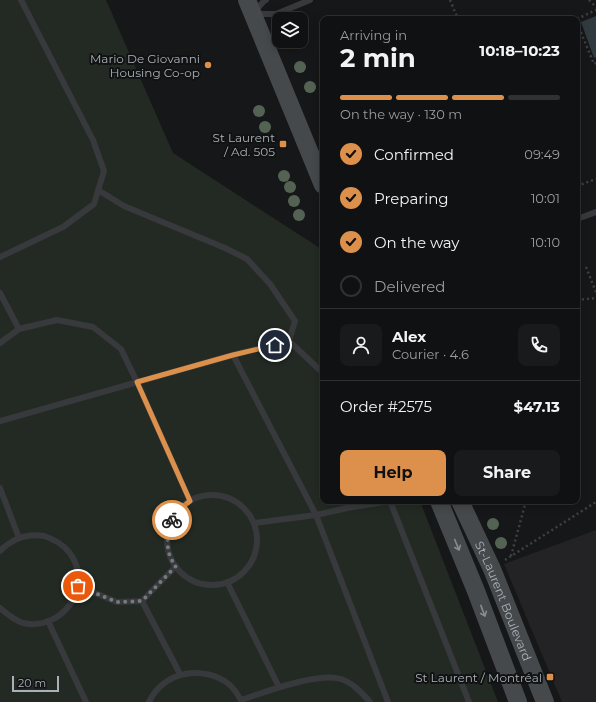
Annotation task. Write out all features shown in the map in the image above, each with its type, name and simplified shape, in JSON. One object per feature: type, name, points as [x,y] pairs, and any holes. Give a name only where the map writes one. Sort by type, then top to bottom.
[{"type":"main road","points":[[250,7],[320,177]]},
{"type":"main road","name":"St-Laurent Boulevard","points":[[441,504],[518,702]]},
{"type":"main road","name":"St-Laurent Boulevard","points":[[461,504],[492,569],[545,702]]},
{"type":"main road","points":[[499,654],[521,645]]},
{"type":"lane","points":[[0,257],[63,227],[94,204],[104,171],[92,140],[21,0]]},
{"type":"lane","points":[[250,7],[266,0]]},
{"type":"lane","points":[[250,7],[276,14],[310,0]]},
{"type":"lane","points":[[98,190],[124,206],[225,248],[247,259],[270,284],[295,321],[290,341]]},
{"type":"lane","points":[[580,218],[596,212]]},
{"type":"lane","points":[[0,293],[19,329]]},
{"type":"lane","points":[[0,343],[19,329],[58,320],[93,327],[121,349],[190,501]]},
{"type":"lane","points":[[0,421],[233,355],[290,341]]},
{"type":"lane","points":[[290,341],[320,370]]},
{"type":"lane","points":[[233,355],[316,514],[388,702]]},
{"type":"lane","points":[[0,488],[19,538]]},
{"type":"lane","points":[[206,495],[220,496],[235,501],[246,510],[254,523],[257,537],[256,552],[250,564],[240,575],[227,582],[212,585],[197,582],[184,575],[176,566],[168,550],[167,536],[171,521],[180,509],[190,501],[206,495]]},
{"type":"lane","points":[[254,523],[372,504]]},
{"type":"lane","points":[[391,504],[469,702]]},
{"type":"lane","points":[[0,551],[8,543],[19,538],[36,535],[51,538],[64,546],[73,557],[78,571],[78,586],[73,600],[64,612],[52,620],[37,624],[23,622],[11,618],[0,608]]},
{"type":"lane","points":[[78,586],[117,602],[142,601],[176,566]]},
{"type":"lane","points":[[227,582],[279,687]]},
{"type":"lane","points":[[142,601],[180,674]]},
{"type":"lane","points":[[48,621],[86,702]]},
{"type":"lane","points":[[149,702],[152,695],[164,683],[180,674],[198,672],[215,676],[230,686],[242,701],[279,687],[329,677],[341,679],[352,685],[370,702]]},
{"type":"path","points":[[450,0],[457,16]]},
{"type":"path","points":[[589,0],[596,7]]},
{"type":"path","points":[[580,18],[596,10]]},
{"type":"path","points":[[580,30],[594,64],[596,63]]},
{"type":"path","points":[[580,185],[596,179]]},
{"type":"path","points":[[586,267],[596,292]]},
{"type":"path","points":[[580,300],[596,298]]},
{"type":"path","points":[[492,569],[596,502]]},
{"type":"path","points":[[511,557],[525,504]]},
{"type":"shaded area","points":[[0,0],[106,0],[173,153],[320,248],[320,504],[421,504],[498,702],[0,702]]},
{"type":"shaded area","points":[[596,16],[596,57],[594,58],[581,22]]},
{"type":"shaded area","points":[[596,530],[596,702],[562,702],[504,564]]},
{"type":"way so far","points":[[78,586],[117,602],[142,601],[176,566],[168,550],[167,536],[172,520]]},
{"type":"place","name":"Mario De Giovanni Housing Co-op","points":[[208,65]]},
{"type":"place","name":"St Laurent / Ad. 505","points":[[283,144]]},
{"type":"place","name":"St Laurent / Montréal","points":[[550,677]]},
{"type":"route","points":[[172,520],[180,509],[190,501],[137,382],[233,355],[275,345]]}]
